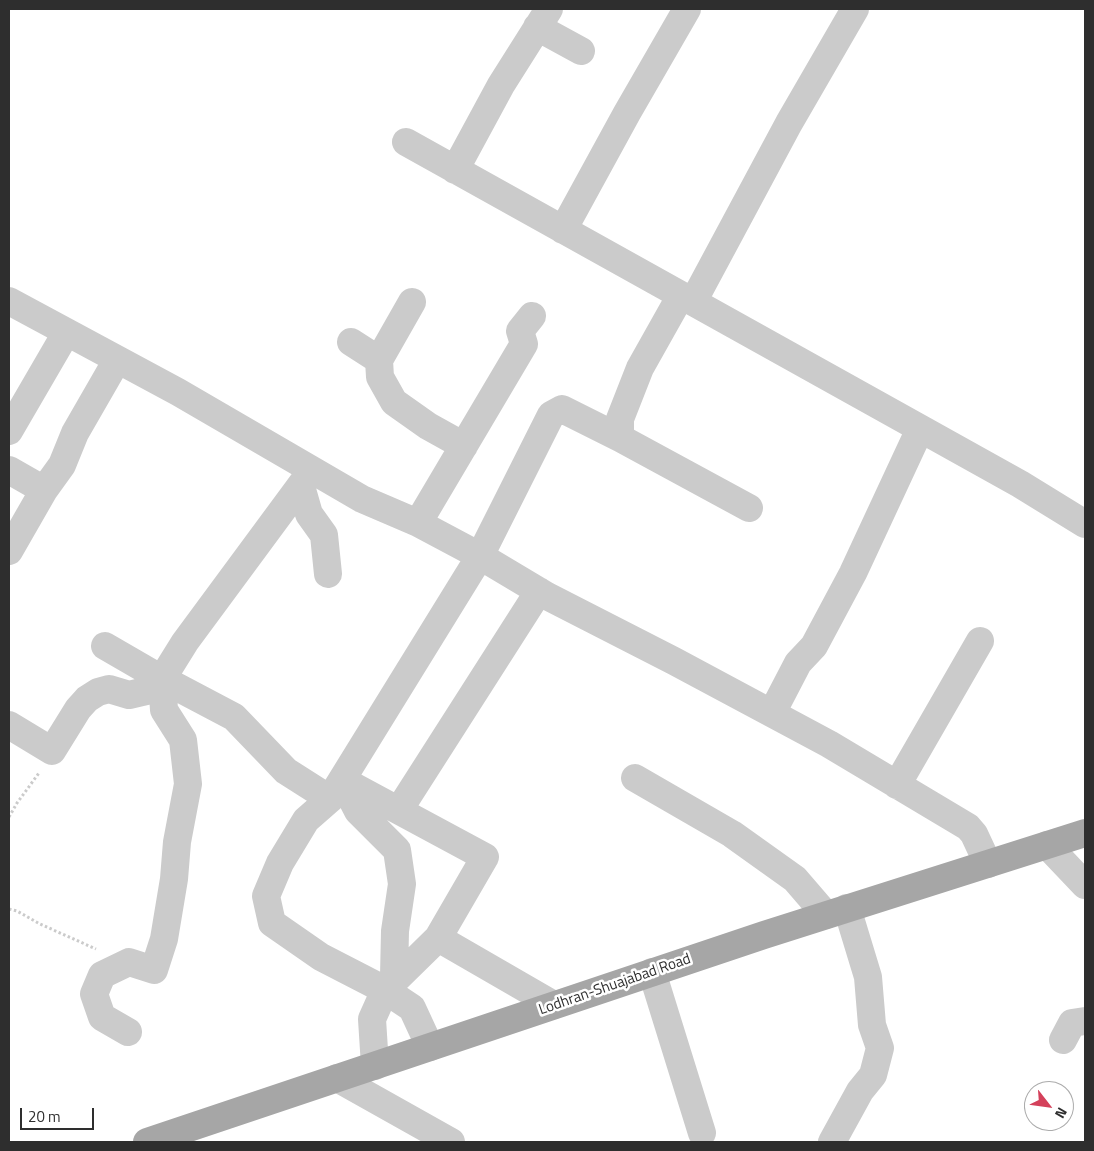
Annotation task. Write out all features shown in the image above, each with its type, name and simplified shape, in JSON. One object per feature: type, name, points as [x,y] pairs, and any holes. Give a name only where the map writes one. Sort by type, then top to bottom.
[{"type":"main road","name":"Lodhran-Shuajabad Road","points":[[147,1142],[652,972],[1085,833]]},
{"type":"street","points":[[563,230],[627,113],[688,9]]},
{"type":"street","points":[[620,438],[620,419],[640,368],[687,299],[855,9]]},
{"type":"street","points":[[455,170],[501,85],[543,18],[581,51]]},
{"type":"street","points":[[406,142],[1020,484],[1085,524]]},
{"type":"street","points":[[9,300],[66,333],[178,392],[306,478],[418,523],[480,556],[539,591],[829,744],[968,827],[974,834],[988,864]]},
{"type":"street","points":[[412,302],[379,360],[380,377],[394,402],[428,426],[464,446]]},
{"type":"street","points":[[418,523],[524,344],[520,331],[532,316]]},
{"type":"street","points":[[9,431],[66,333]]},
{"type":"street","points":[[351,342],[379,360]]},
{"type":"street","points":[[9,551],[44,490],[62,465],[74,434],[117,360]]},
{"type":"street","points":[[430,1047],[412,1008],[385,990],[321,957],[272,923],[266,896],[280,864],[306,820],[336,790],[480,556],[551,415],[562,409],[620,438],[749,508]]},
{"type":"street","points":[[772,713],[798,663],[814,646],[853,572],[920,429]]},
{"type":"street","points":[[9,470],[44,490]]},
{"type":"street","points":[[306,478],[309,514],[324,534],[328,574]]},
{"type":"street","points":[[9,725],[52,751],[78,709],[87,699],[98,692],[109,689],[129,694],[146,691],[162,679],[185,642],[306,478]]},
{"type":"street","points":[[399,810],[539,591]]},
{"type":"street","points":[[897,784],[980,642]]},
{"type":"street","points":[[104,646],[234,717],[286,771],[336,790],[399,810],[485,857],[438,938],[385,990]]},
{"type":"street","points":[[128,1032],[102,1017],[94,994],[102,976],[129,962],[154,970],[164,939],[174,878],[177,842],[188,784],[184,740],[164,710],[162,679]]},
{"type":"street","points":[[635,778],[732,834],[796,879],[836,912],[868,977],[872,1024],[880,1048],[873,1075],[860,1091],[832,1142]]},
{"type":"street","points":[[336,790],[396,850],[402,884],[396,931],[394,976],[385,990],[372,1019],[375,1066]]},
{"type":"street","points":[[1046,846],[1085,885]]},
{"type":"street","points":[[438,938],[554,1005]]},
{"type":"street","points":[[652,972],[702,1133]]},
{"type":"street","points":[[1063,1040],[1072,1023],[1085,1021]]},
{"type":"street","points":[[337,1078],[452,1142]]},
{"type":"path","points":[[9,817],[52,751]]},
{"type":"path","points":[[9,909],[129,962]]}]
